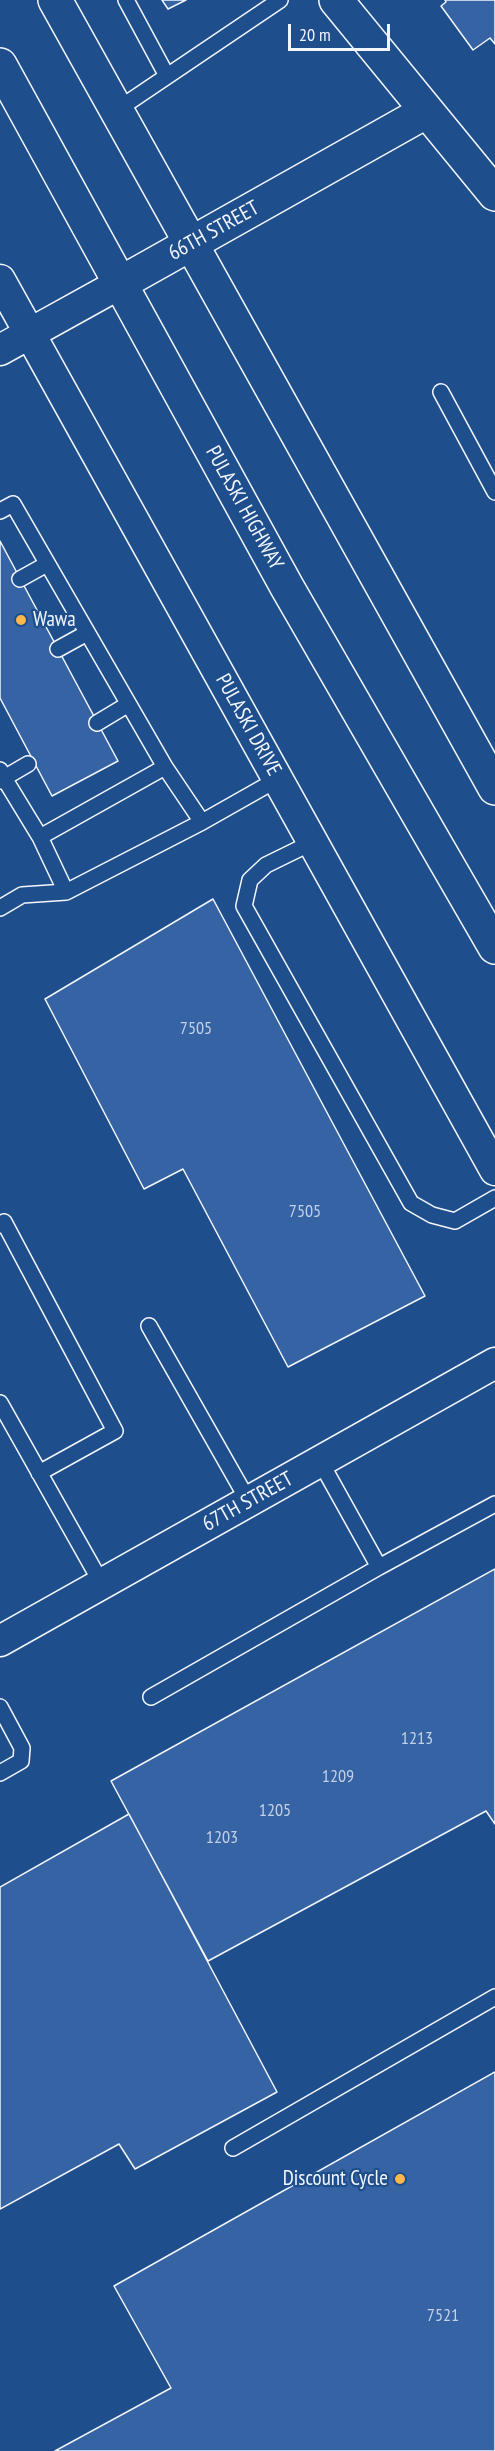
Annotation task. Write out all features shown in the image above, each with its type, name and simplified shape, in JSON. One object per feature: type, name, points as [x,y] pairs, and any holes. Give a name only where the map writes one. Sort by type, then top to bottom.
[{"type":"main road","points":[[55,0],[495,789]]},
{"type":"main road","points":[[336,0],[495,194]]},
{"type":"main road","name":"PULASKI HIGHWAY","points":[[0,64],[288,587],[495,947]]},
{"type":"main road","name":"66TH STREET","points":[[121,284],[427,111]]},
{"type":"street","name":"PULASKI DRIVE","points":[[0,280],[495,1170]]},
{"type":"street","name":"66TH STREET","points":[[0,350],[121,284]]},
{"type":"street","name":"67TH STREET","points":[[0,1641],[495,1363]]},
{"type":"lane","points":[[126,0],[167,76]]},
{"type":"lane","points":[[117,110],[280,0]]},
{"type":"lane","points":[[441,392],[491,475],[495,492]]},
{"type":"lane","points":[[0,511],[13,504],[128,705],[165,767],[202,822]]},
{"type":"lane","points":[[20,579],[47,564]]},
{"type":"lane","points":[[58,649],[87,633]]},
{"type":"lane","points":[[97,723],[128,705]]},
{"type":"lane","points":[[28,764],[1,776],[40,837],[66,892]]},
{"type":"lane","points":[[40,837],[165,767]]},
{"type":"lane","points":[[0,908],[22,895],[66,892],[202,822],[278,779]]},
{"type":"lane","points":[[313,842],[266,865],[250,880],[244,906],[411,1203],[432,1215],[455,1221],[495,1198]]},
{"type":"lane","points":[[2,1223],[115,1431],[39,1473]]},
{"type":"lane","points":[[149,1326],[249,1502]]},
{"type":"lane","points":[[0,1403],[102,1584]]},
{"type":"lane","points":[[320,1461],[379,1567]]},
{"type":"lane","points":[[151,1697],[379,1567],[495,1504]]},
{"type":"lane","points":[[0,1707],[22,1748],[21,1761],[0,1773]]},
{"type":"lane","points":[[233,2148],[495,1997]]},
{"type":"building","points":[[162,0],[186,0],[168,9]]},
{"type":"building","points":[[445,0],[495,0],[495,44],[490,38],[473,50],[441,6],[446,2]]},
{"type":"building","name":"Wawa","points":[[0,541],[118,761],[52,796],[0,698]]},
{"type":"building","points":[[213,899],[425,1296],[288,1367],[183,1169],[144,1189],[45,999]]},
{"type":"building","points":[[495,1569],[495,1824],[486,1811],[208,1961],[111,1781]]},
{"type":"building","points":[[129,1814],[277,2092],[135,2169],[119,2144],[0,2209],[0,1887]]},
{"type":"building","name":"Discount Cycle","points":[[495,2072],[495,2451],[55,2451],[171,2388],[114,2286]]},
{"type":"place","name":"Wawa","points":[[21,620]]},
{"type":"place","name":"Discount Cycle","points":[[400,2179]]}]
